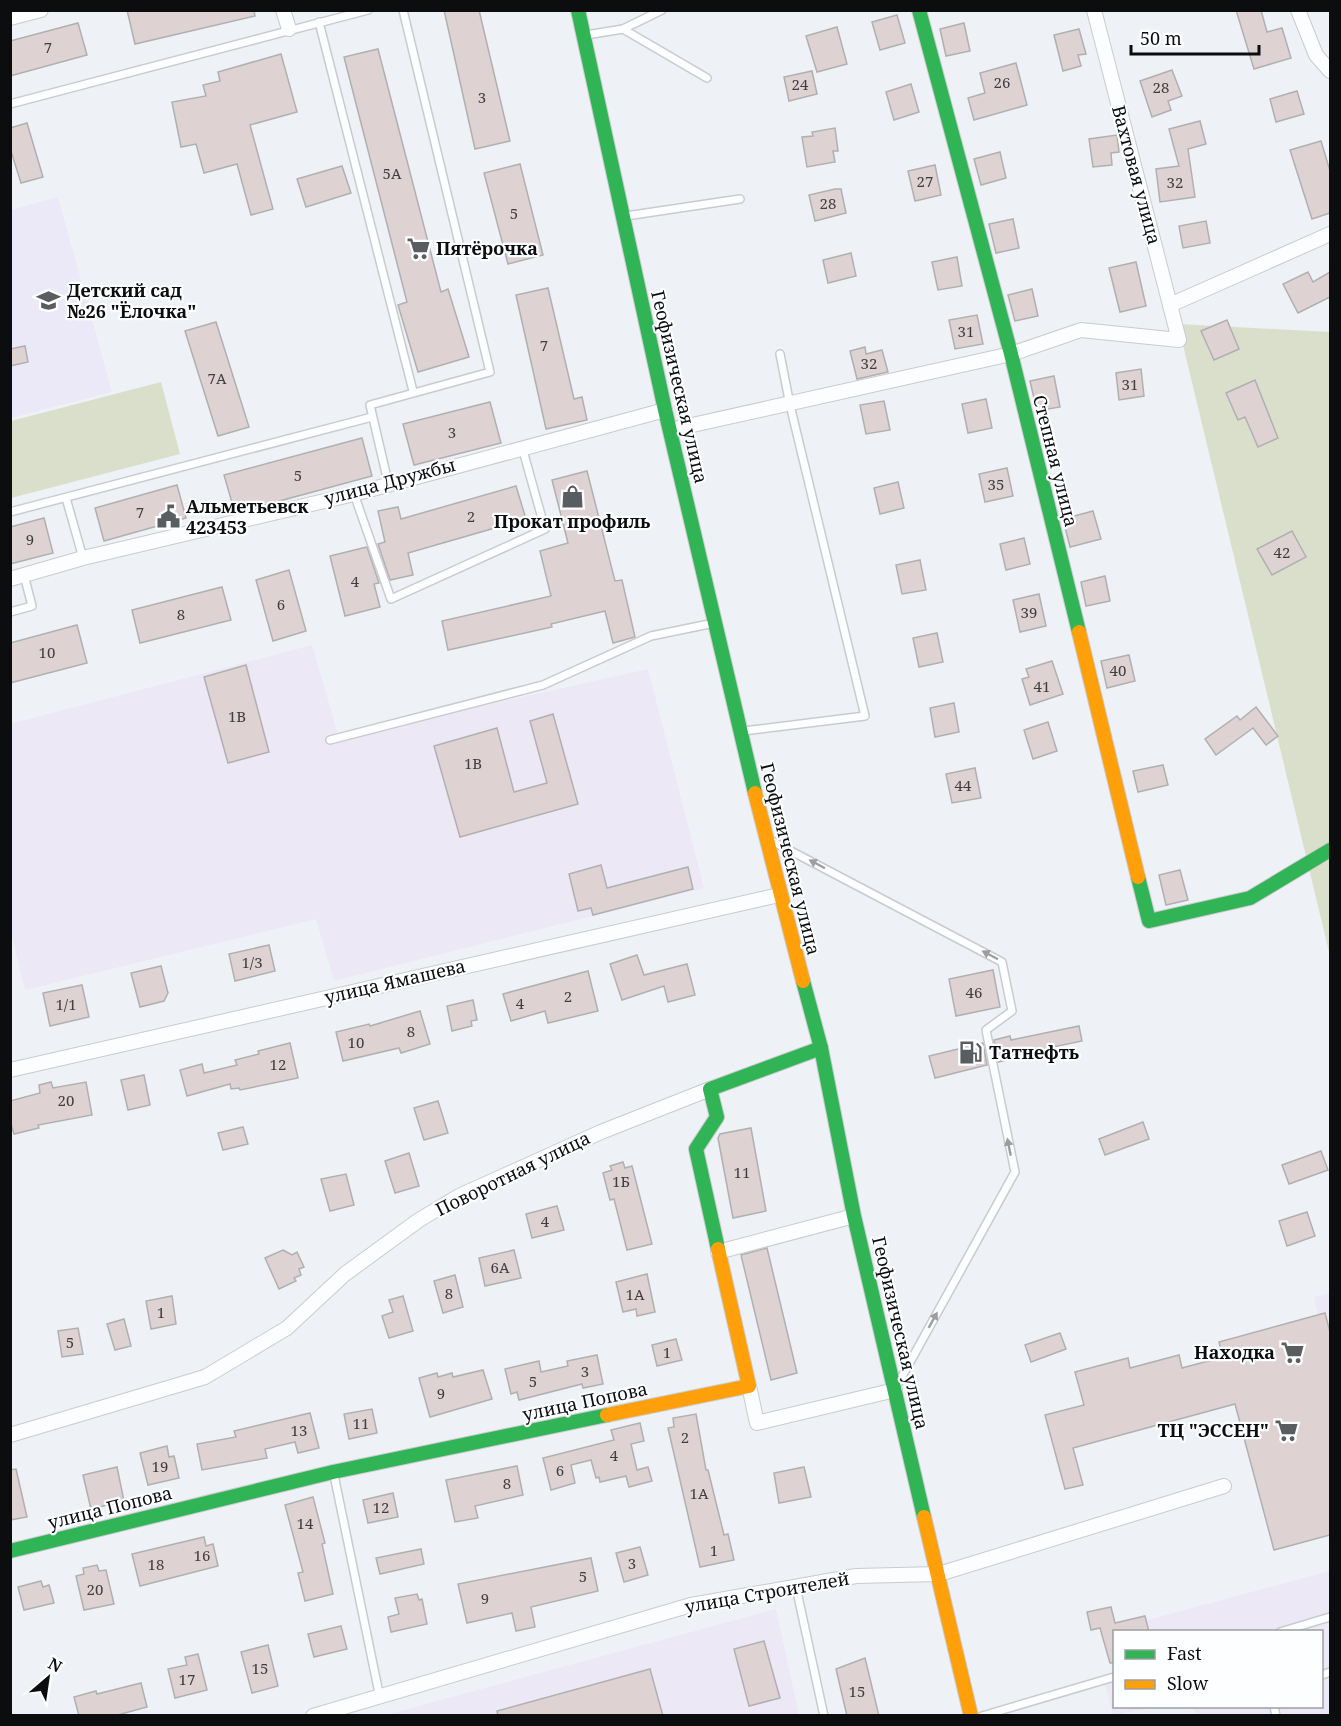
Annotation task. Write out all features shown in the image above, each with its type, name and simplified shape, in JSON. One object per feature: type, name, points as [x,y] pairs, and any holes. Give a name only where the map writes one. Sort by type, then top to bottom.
[{"type":"street","points":[[10,18],[41,10]]},
{"type":"street","points":[[283,10],[289,29]]},
{"type":"street","name":"Геофизическая улица","points":[[578,10],[665,410],[779,895],[821,1048],[854,1216],[971,1716]]},
{"type":"street","name":"Степная улица","points":[[919,10],[1011,354],[1149,921],[1250,898],[1330,850]]},
{"type":"street","name":"Вахтовая улица","points":[[1011,354],[1081,330],[1179,340],[1094,10]]},
{"type":"street","points":[[1298,10],[1316,55],[1330,71]]},
{"type":"street","points":[[1170,304],[1330,234]]},
{"type":"street","points":[[670,430],[1011,354]]},
{"type":"street","name":"улица Дружбы","points":[[10,579],[83,558],[354,494],[388,482],[665,410]]},
{"type":"street","name":"улица Ямашева","points":[[10,1070],[779,895]]},
{"type":"street","points":[[821,1048],[710,1089],[717,1117],[696,1149],[718,1252],[757,1423],[895,1390]]},
{"type":"street","name":"Поворотная улица","points":[[10,1436],[204,1377],[287,1328],[345,1274],[419,1220],[459,1196],[601,1132],[710,1089]]},
{"type":"street","points":[[718,1252],[854,1216]]},
{"type":"street","name":"улица Попова","points":[[10,1551],[333,1472],[749,1386]]},
{"type":"street","name":"улица Строителей","points":[[313,1716],[691,1605],[856,1576],[939,1574],[1224,1486]]},
{"type":"lane","points":[[10,104],[368,10]]},
{"type":"lane","points":[[388,482],[370,405],[413,391],[490,372],[403,10]]},
{"type":"lane","points":[[584,36],[623,29],[662,10]]},
{"type":"lane","points":[[320,22],[413,391]]},
{"type":"lane","points":[[623,29],[707,78]]},
{"type":"lane","points":[[623,217],[740,199]]},
{"type":"lane","points":[[741,732],[866,716],[789,405],[780,354]]},
{"type":"lane","points":[[10,512],[372,417]]},
{"type":"lane","points":[[354,494],[391,599],[545,529],[522,447]]},
{"type":"lane","points":[[66,498],[83,558]]},
{"type":"lane","points":[[10,612],[32,606],[24,575]]},
{"type":"lane","points":[[330,740],[543,685],[651,636],[715,623]]},
{"type":"lane","points":[[765,837],[1002,962],[1012,1011],[986,1030],[1014,1172],[895,1390]]},
{"type":"lane","points":[[333,1472],[380,1698]]},
{"type":"lane","points":[[796,1587],[825,1716]]},
{"type":"lane","points":[[1287,1630],[1330,1617]]},
{"type":"lane","points":[[982,1716],[1113,1677]]},
{"type":"shaded area","name":"Детский сад №26 \"Ёлочка\"","points":[[58,197],[112,392],[11,418],[11,210]]},
{"type":"shaded area","points":[[312,645],[339,738],[648,669],[704,888],[334,981],[316,919],[25,990],[11,932],[10,724]]},
{"type":"shaded area","points":[[1330,1293],[1330,1361],[1314,1297]]},
{"type":"shaded area","points":[[1330,1571],[1330,1715],[1196,1715],[1194,1708],[1323,1708],[1323,1630],[1134,1630],[1133,1624]]},
{"type":"shaded area","points":[[776,1609],[799,1715],[382,1716]]},
{"type":"shaded area","points":[[1113,1672],[1113,1708],[1149,1708],[1113,1715],[1103,1676]]},
{"type":"green space","points":[[1178,324],[1330,332],[1330,956]]},
{"type":"green space","points":[[161,382],[180,454],[11,498],[11,421]]},
{"type":"building","points":[[127,10],[254,10],[255,16],[135,44]]},
{"type":"building","points":[[444,10],[479,10],[510,141],[475,149]]},
{"type":"building","points":[[1236,10],[1261,10],[1267,32],[1282,28],[1291,58],[1254,69]]},
{"type":"building","points":[[897,15],[905,43],[880,50],[872,22]]},
{"type":"building","points":[[78,23],[87,55],[10,76],[10,41]]},
{"type":"building","points":[[964,23],[970,51],[946,56],[940,29]]},
{"type":"building","points":[[837,27],[847,64],[817,72],[806,36]]},
{"type":"building","points":[[1079,29],[1086,54],[1078,55],[1081,66],[1063,71],[1054,35]]},
{"type":"building","points":[[378,49],[441,292],[448,289],[469,357],[418,372],[398,305],[407,302],[344,57]]},
{"type":"building","points":[[281,54],[297,112],[250,125],[273,209],[251,215],[237,164],[204,173],[196,144],[181,147],[172,102],[206,96],[203,85],[220,81],[218,72]]},
{"type":"building","points":[[1016,63],[1027,105],[974,120],[968,98],[985,93],[980,73]]},
{"type":"building","points":[[1172,70],[1182,96],[1168,101],[1171,110],[1152,117],[1140,81]]},
{"type":"building","points":[[812,71],[817,94],[789,101],[784,77]]},
{"type":"building","points":[[911,84],[919,112],[894,120],[886,92]]},
{"type":"building","points":[[1297,91],[1304,114],[1276,122],[1270,99]]},
{"type":"building","points":[[1200,121],[1206,144],[1188,149],[1195,197],[1160,202],[1156,169],[1179,166],[1169,129]]},
{"type":"building","points":[[27,123],[43,177],[21,183],[10,148],[10,128]]},
{"type":"building","points":[[835,128],[838,151],[833,151],[835,162],[807,167],[802,137],[813,136],[812,132]]},
{"type":"building","points":[[1117,135],[1119,152],[1111,153],[1112,165],[1093,167],[1089,139]]},
{"type":"building","points":[[1321,141],[1330,171],[1330,213],[1312,219],[1290,150]]},
{"type":"building","points":[[1000,152],[1006,178],[981,185],[974,159]]},
{"type":"building","points":[[520,164],[543,255],[508,264],[484,173]]},
{"type":"building","points":[[935,165],[941,195],[915,201],[908,171]]},
{"type":"building","points":[[342,166],[351,193],[306,207],[297,179]]},
{"type":"building","points":[[841,189],[846,213],[815,221],[809,195]]},
{"type":"building","points":[[1013,219],[1019,248],[996,253],[989,224]]},
{"type":"building","points":[[1206,221],[1210,243],[1183,248],[1179,226]]},
{"type":"building","points":[[851,253],[856,276],[828,283],[823,260]]},
{"type":"building","points":[[957,257],[962,286],[938,290],[932,262]]},
{"type":"building","points":[[1136,262],[1146,306],[1120,312],[1109,268]]},
{"type":"building","points":[[1308,272],[1313,282],[1330,272],[1330,297],[1298,313],[1283,284]]},
{"type":"building","points":[[548,288],[574,399],[582,397],[587,420],[546,429],[516,295]]},
{"type":"building","points":[[1032,289],[1038,316],[1015,321],[1008,295]]},
{"type":"building","points":[[977,315],[983,344],[955,349],[949,320]]},
{"type":"building","points":[[1227,320],[1239,349],[1214,360],[1201,331]]},
{"type":"building","points":[[216,322],[249,427],[218,436],[185,331]]},
{"type":"building","points":[[25,346],[28,362],[10,366],[10,349]]},
{"type":"building","points":[[865,347],[866,354],[882,350],[888,372],[857,379],[850,351]]},
{"type":"building","points":[[1141,369],[1144,396],[1119,400],[1116,373]]},
{"type":"building","points":[[1054,376],[1060,407],[1037,411],[1030,381]]},
{"type":"building","points":[[1255,380],[1278,438],[1258,447],[1245,417],[1238,420],[1226,393]]},
{"type":"building","points":[[986,399],[992,428],[968,433],[962,404]]},
{"type":"building","points":[[884,401],[890,430],[866,434],[860,405]]},
{"type":"building","points":[[490,402],[501,443],[414,465],[403,424]]},
{"type":"building","points":[[362,438],[372,476],[235,513],[224,475]]},
{"type":"building","points":[[1007,468],[1013,496],[985,502],[979,474]]},
{"type":"building","points":[[587,471],[615,581],[622,580],[635,637],[613,643],[605,611],[551,624],[552,627],[448,650],[442,621],[551,596],[540,551],[568,543],[552,480]]},
{"type":"building","points":[[898,482],[904,508],[880,514],[874,488]]},
{"type":"building","points":[[177,485],[186,518],[104,541],[95,508]]},
{"type":"building","points":[[516,486],[526,519],[408,553],[413,575],[390,580],[378,544],[385,542],[378,511],[398,507],[401,519]]},
{"type":"building","points":[[1093,511],[1101,539],[1070,547],[1063,519]]},
{"type":"building","points":[[44,518],[53,553],[10,564],[10,527]]},
{"type":"building","points":[[1292,531],[1306,557],[1272,575],[1257,549]]},
{"type":"building","points":[[1024,538],[1030,564],[1006,570],[1000,544]]},
{"type":"building","points":[[367,547],[379,583],[374,584],[380,607],[345,616],[330,556]]},
{"type":"building","points":[[920,560],[926,590],[902,594],[896,565]]},
{"type":"building","points":[[289,570],[306,631],[273,641],[256,580]]},
{"type":"building","points":[[1105,576],[1110,601],[1086,606],[1081,582]]},
{"type":"building","points":[[222,587],[231,620],[140,643],[132,610]]},
{"type":"building","points":[[1039,594],[1046,626],[1020,632],[1013,600]]},
{"type":"building","points":[[77,625],[87,663],[10,683],[10,643]]},
{"type":"building","points":[[937,633],[943,662],[919,667],[913,638]]},
{"type":"building","points":[[1129,655],[1135,681],[1107,688],[1101,661]]},
{"type":"building","points":[[1052,661],[1063,694],[1030,705],[1022,679],[1029,677],[1026,669]]},
{"type":"building","points":[[246,665],[269,752],[228,763],[204,677]]},
{"type":"building","points":[[954,703],[959,732],[935,737],[930,708]]},
{"type":"building","points":[[1256,707],[1278,736],[1266,745],[1253,728],[1216,755],[1205,739],[1237,716],[1240,720]]},
{"type":"building","points":[[553,714],[578,804],[460,837],[434,746],[497,728],[514,792],[547,783],[530,721]]},
{"type":"building","points":[[1048,722],[1057,751],[1033,759],[1024,730]]},
{"type":"building","points":[[1163,765],[1168,785],[1138,792],[1133,771]]},
{"type":"building","points":[[975,768],[981,798],[952,803],[946,774]]},
{"type":"building","points":[[601,865],[607,888],[688,867],[693,889],[593,915],[591,908],[578,911],[569,874]]},
{"type":"building","points":[[1180,870],[1188,900],[1166,905],[1159,875]]},
{"type":"building","points":[[269,945],[275,971],[235,981],[229,954]]},
{"type":"building","points":[[637,955],[644,975],[687,964],[695,995],[668,1002],[664,986],[622,1000],[610,964]]},
{"type":"building","points":[[161,966],[168,993],[164,1001],[140,1007],[131,973]]},
{"type":"building","points":[[993,970],[1000,1007],[956,1016],[949,979]]},
{"type":"building","points":[[588,971],[598,1011],[548,1023],[545,1011],[511,1021],[503,994]]},
{"type":"building","points":[[82,985],[89,1017],[50,1026],[43,993]]},
{"type":"building","points":[[473,1000],[477,1020],[471,1021],[472,1026],[452,1031],[447,1006]]},
{"type":"building","points":[[420,1011],[430,1044],[401,1053],[399,1048],[343,1061],[336,1032],[369,1024],[370,1026]]},
{"type":"building","points":[[1079,1026],[1082,1041],[1015,1055],[1016,1058],[998,1062],[994,1040],[1010,1036],[1011,1040]]},
{"type":"building","points":[[290,1043],[298,1078],[240,1090],[239,1088],[231,1089],[230,1084],[187,1096],[180,1070],[202,1064],[204,1073],[237,1065],[235,1060],[259,1054],[258,1051]]},
{"type":"building","points":[[983,1043],[987,1065],[935,1078],[929,1056]]},
{"type":"building","points":[[144,1075],[150,1105],[128,1110],[121,1080]]},
{"type":"building","points":[[51,1082],[53,1088],[86,1082],[92,1115],[38,1125],[39,1128],[14,1134],[10,1121],[10,1101],[40,1093],[39,1085]]},
{"type":"building","points":[[438,1101],[448,1133],[424,1140],[414,1108]]},
{"type":"building","points":[[1143,1122],[1149,1139],[1105,1155],[1099,1139]]},
{"type":"building","points":[[243,1127],[248,1144],[223,1150],[218,1133]]},
{"type":"building","points":[[751,1128],[766,1211],[733,1218],[718,1138],[720,1134]]},
{"type":"building","points":[[1321,1151],[1328,1170],[1289,1184],[1282,1165]]},
{"type":"building","points":[[409,1153],[419,1186],[395,1193],[385,1161]]},
{"type":"building","points":[[623,1162],[625,1168],[632,1166],[652,1244],[627,1250],[614,1199],[610,1200],[603,1173],[612,1170],[610,1166]]},
{"type":"building","points":[[346,1174],[354,1205],[330,1211],[321,1179]]},
{"type":"building","points":[[557,1206],[564,1230],[532,1238],[526,1214]]},
{"type":"building","points":[[1307,1212],[1315,1236],[1287,1246],[1279,1221]]},
{"type":"building","points":[[767,1248],[797,1373],[771,1380],[741,1255]]},
{"type":"building","points":[[283,1250],[292,1255],[297,1252],[304,1267],[299,1269],[301,1275],[294,1278],[296,1281],[279,1289],[265,1258]]},
{"type":"building","points":[[514,1250],[521,1278],[485,1286],[479,1258]]},
{"type":"building","points":[[647,1274],[655,1312],[637,1316],[636,1309],[623,1312],[616,1282]]},
{"type":"building","points":[[455,1275],[463,1307],[443,1313],[434,1281]]},
{"type":"building","points":[[172,1296],[176,1324],[151,1329],[146,1301]]},
{"type":"building","points":[[403,1296],[413,1331],[389,1338],[382,1316],[393,1312],[389,1300]]},
{"type":"building","name":"ТЦ \"ЭССЕН\"","points":[[1325,1313],[1330,1332],[1330,1535],[1274,1550],[1235,1404],[1073,1448],[1083,1485],[1065,1489],[1045,1415],[1084,1405],[1075,1372],[1128,1358],[1130,1368],[1179,1355],[1182,1368],[1223,1357],[1219,1342]]},
{"type":"building","points":[[124,1319],[131,1346],[115,1350],[107,1324]]},
{"type":"building","points":[[78,1328],[83,1354],[62,1357],[58,1331]]},
{"type":"building","points":[[1060,1333],[1066,1349],[1031,1362],[1025,1345]]},
{"type":"building","points":[[676,1339],[682,1360],[657,1366],[652,1345]]},
{"type":"building","points":[[597,1355],[603,1384],[583,1388],[582,1384],[519,1400],[517,1392],[511,1394],[505,1369],[539,1361],[541,1372],[568,1366],[567,1361]]},
{"type":"building","points":[[483,1370],[492,1399],[430,1417],[419,1378],[437,1373],[438,1377],[452,1373],[453,1377]]},
{"type":"building","points":[[372,1409],[377,1433],[349,1439],[344,1414]]},
{"type":"building","points":[[310,1413],[319,1448],[298,1453],[295,1442],[265,1449],[267,1458],[202,1470],[197,1444],[236,1437],[234,1431]]},
{"type":"building","points":[[696,1414],[706,1470],[708,1470],[724,1535],[728,1534],[734,1560],[700,1567],[668,1428],[674,1427],[673,1418]]},
{"type":"building","points":[[640,1423],[644,1441],[631,1444],[637,1470],[648,1467],[652,1481],[629,1487],[626,1476],[600,1482],[599,1477],[596,1478],[591,1460],[571,1465],[575,1483],[551,1490],[543,1458],[614,1440],[611,1430]]},
{"type":"building","points":[[167,1446],[169,1457],[174,1456],[179,1478],[148,1485],[140,1453]]},
{"type":"building","points":[[517,1466],[523,1495],[475,1506],[478,1518],[455,1522],[446,1480]]},
{"type":"building","points":[[117,1467],[124,1501],[91,1509],[83,1475]]},
{"type":"building","points":[[804,1467],[811,1497],[779,1503],[774,1473]]},
{"type":"building","points":[[16,1469],[27,1517],[10,1520],[10,1470]]},
{"type":"building","points":[[393,1493],[398,1517],[368,1523],[363,1500]]},
{"type":"building","points":[[313,1497],[325,1543],[322,1544],[333,1594],[305,1601],[298,1573],[303,1572],[285,1505]]},
{"type":"building","points":[[204,1537],[206,1546],[213,1544],[218,1566],[140,1586],[132,1554]]},
{"type":"building","points":[[640,1547],[648,1575],[624,1582],[616,1553]]},
{"type":"building","points":[[421,1549],[424,1564],[380,1574],[376,1558]]},
{"type":"building","points":[[591,1558],[598,1591],[531,1607],[535,1627],[516,1631],[512,1613],[467,1623],[458,1584]]},
{"type":"building","points":[[97,1565],[99,1571],[106,1570],[114,1604],[84,1610],[76,1576],[84,1574],[83,1568]]},
{"type":"building","points":[[41,1581],[43,1587],[49,1585],[54,1603],[24,1610],[18,1587]]},
{"type":"building","points":[[417,1594],[419,1600],[422,1599],[427,1624],[391,1632],[388,1617],[399,1614],[395,1598]]},
{"type":"building","points":[[1111,1607],[1115,1623],[1145,1616],[1148,1630],[1113,1630],[1113,1663],[1110,1663],[1100,1628],[1091,1630],[1087,1612]]},
{"type":"building","points":[[341,1626],[347,1649],[314,1657],[308,1634]]},
{"type":"building","points":[[764,1641],[780,1698],[749,1706],[734,1649]]},
{"type":"building","points":[[268,1645],[278,1686],[252,1693],[241,1652]]},
{"type":"building","points":[[198,1654],[207,1690],[175,1698],[168,1669],[187,1665],[185,1657]]},
{"type":"building","points":[[865,1658],[879,1716],[847,1716],[836,1669]]},
{"type":"building","points":[[650,1669],[663,1716],[498,1716],[497,1711]]},
{"type":"building","points":[[141,1683],[147,1707],[114,1716],[79,1716],[74,1697]]},
{"type":"traffic: fast","points":[[578,10],[665,410],[755,793]]},
{"type":"traffic: fast","points":[[919,10],[1011,354],[1079,632]]},
{"type":"traffic: fast","points":[[1138,877],[1149,921],[1250,898],[1330,850]]},
{"type":"traffic: fast","points":[[803,981],[821,1048],[854,1216],[924,1517]]},
{"type":"traffic: fast","points":[[718,1249],[696,1149],[717,1117],[710,1089],[821,1048]]},
{"type":"traffic: fast","points":[[10,1551],[333,1472],[607,1415]]},
{"type":"traffic: slow","points":[[1079,632],[1138,877]]},
{"type":"traffic: slow","points":[[755,793],[803,981]]},
{"type":"traffic: slow","points":[[607,1415],[749,1386],[718,1249]]},
{"type":"traffic: slow","points":[[924,1517],[971,1716]]},
{"type":"place","name":"Пятёрочка","points":[[418,249]]},
{"type":"place","name":"Детский сад №26 \"Ёлочка\"","points":[[49,301]]},
{"type":"place","name":"Прокат профиль","points":[[572,496]]},
{"type":"place","name":"Альметьевск 423453","points":[[168,517]]},
{"type":"place","name":"Татнефть","points":[[971,1053]]},
{"type":"place","name":"Находка","points":[[1293,1353]]},
{"type":"place","name":"ТЦ \"ЭССЕН\"","points":[[1287,1431]]}]
